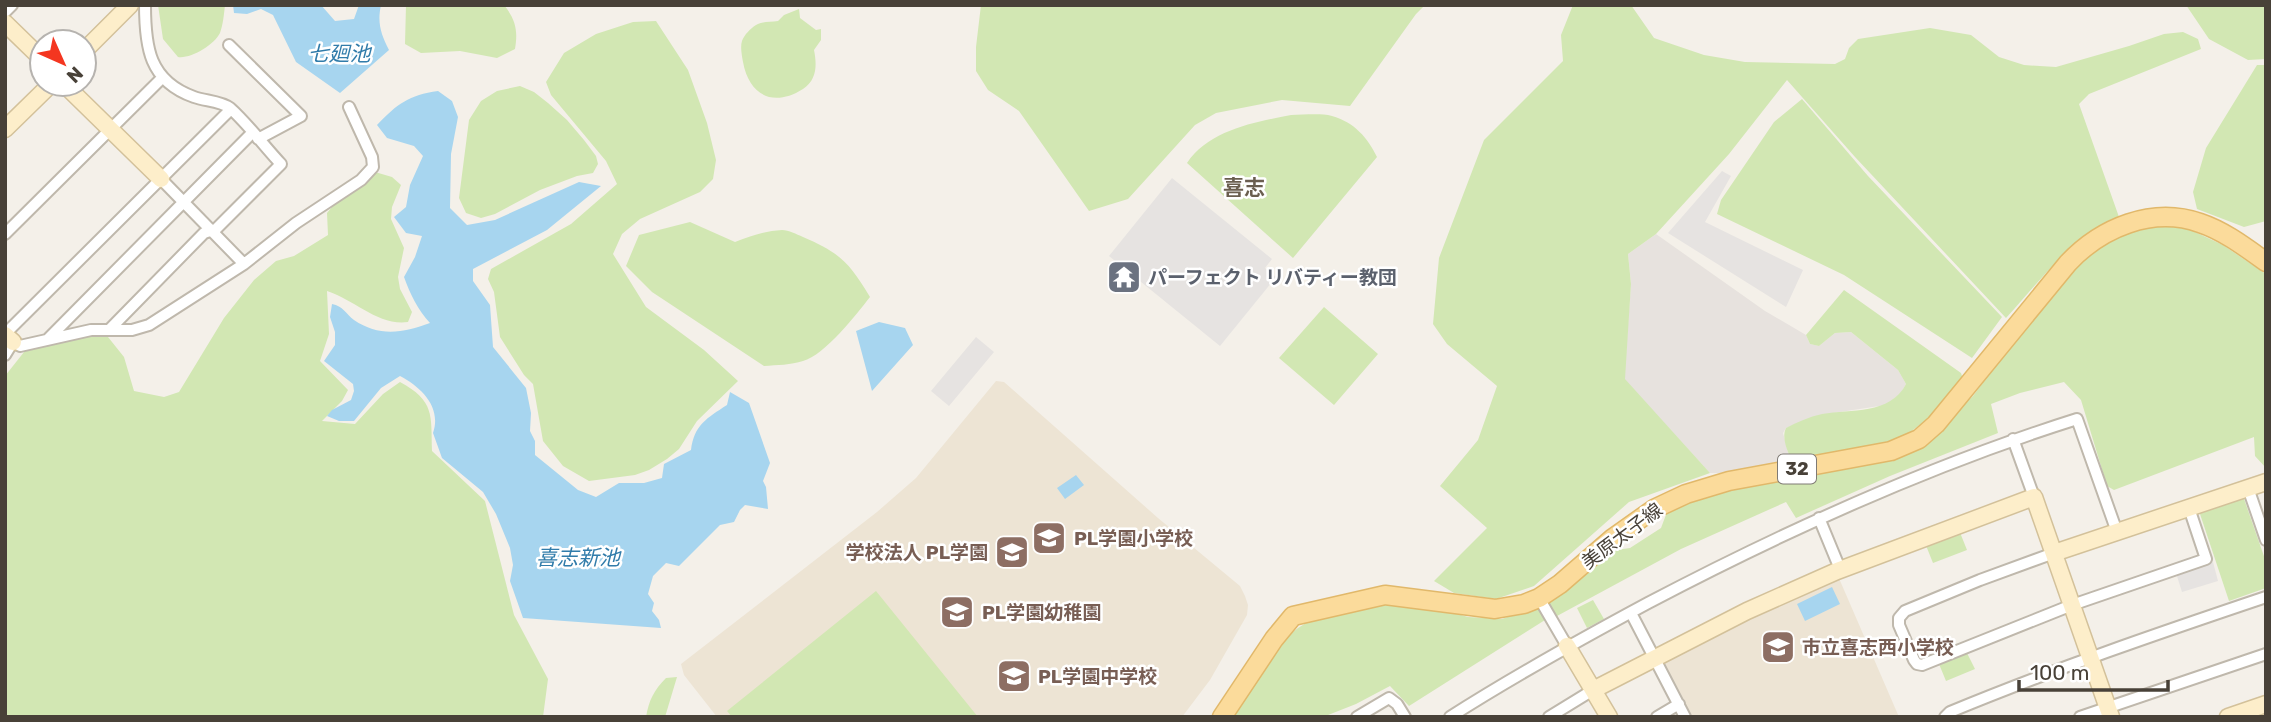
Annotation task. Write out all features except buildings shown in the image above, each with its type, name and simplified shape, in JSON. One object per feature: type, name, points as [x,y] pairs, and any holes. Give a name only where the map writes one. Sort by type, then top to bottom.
[{"type":"main road","name":"美原太子線","points":[[1222,717],[1279,632],[1293,616],[1385,595],[1495,609],[1524,604],[1560,584],[1638,519],[1698,489],[1891,451],[1919,439],[1936,424],[2068,263],[2090,243],[2114,228],[2161,217],[2190,220],[2227,235],[2266,261]]},
{"type":"street","points":[[5,12],[12,5]]},
{"type":"street","points":[[98,37],[130,5]]},
{"type":"street","points":[[109,330],[204,233],[216,229],[281,164],[228,106],[191,96],[162,78],[149,53],[145,37],[145,5]]},
{"type":"street","points":[[5,23],[28,46]]},
{"type":"street","points":[[46,341],[184,202],[255,136],[300,116],[229,45]]},
{"type":"street","points":[[5,234],[162,78]]},
{"type":"street","points":[[5,129],[35,98]]},
{"type":"street","points":[[79,98],[244,264]]},
{"type":"street","points":[[231,109],[161,178],[7,341],[20,346],[91,330],[132,330],[149,325],[244,264],[296,223],[369,173],[373,167],[372,157],[349,107]]},
{"type":"street","points":[[1450,717],[1567,646],[1713,569],[1819,518],[2014,439],[2077,419],[2117,532]]},
{"type":"street","points":[[2014,439],[2109,712]]},
{"type":"street","points":[[2189,508],[2206,559],[2072,605],[1922,665],[1914,660],[1899,625],[1899,618],[1905,611],[2054,553],[2266,482]]},
{"type":"street","points":[[2248,488],[2266,540]]},
{"type":"street","points":[[1549,717],[1593,690],[1747,611],[1840,569],[2034,496]]},
{"type":"street","points":[[1819,518],[1840,569]]},
{"type":"street","points":[[1945,717],[1950,712],[1997,692],[2090,657],[2266,597]]},
{"type":"street","points":[[1539,598],[1609,717]]},
{"type":"street","points":[[1631,613],[1685,717]]},
{"type":"street","points":[[2080,717],[2109,712],[2266,654]]},
{"type":"street","points":[[1357,717],[1389,698],[1397,704],[1405,717]]},
{"type":"street","points":[[1657,717],[1679,704]]},
{"type":"street","points":[[2228,717],[2266,704]]},
{"type":"shaded area","points":[[1722,171],[1731,176],[1705,222],[1803,270],[1786,307],[1668,233]]},
{"type":"shaded area","points":[[1172,178],[1272,259],[1265,268],[1276,277],[1220,346],[1109,256]]},
{"type":"shaded area","points":[[1656,234],[1765,311],[1806,335],[1810,344],[1819,346],[1835,333],[1851,332],[1898,370],[1906,384],[1901,393],[1886,405],[1820,415],[1786,428],[1783,433],[1792,461],[1727,473],[1710,473],[1624,379],[1631,284],[1628,254]]},
{"type":"shaded area","points":[[976,337],[994,352],[949,406],[931,391]]},
{"type":"shaded area","name":"学校法人 PL学園","points":[[996,381],[1004,382],[1158,518],[1240,586],[1248,605],[1247,615],[1210,680],[1182,717],[717,717],[684,675],[681,664],[877,512],[916,478]]},
{"type":"shaded area","points":[[2213,562],[2218,581],[2182,592],[2176,573]]},
{"type":"shaded area","name":"市立喜志西小学校","points":[[1838,576],[1899,717],[1692,717],[1661,661]]},
{"type":"green space","points":[[158,5],[225,5],[220,33],[202,50],[189,56],[178,57],[163,39]]},
{"type":"green space","points":[[406,5],[504,5],[515,26],[515,49],[497,58],[460,51],[421,53],[405,44]]},
{"type":"green space","points":[[981,5],[1425,5],[1350,106],[1282,100],[1216,113],[1195,125],[1128,199],[1089,211],[1019,111],[988,90],[976,71]]},
{"type":"green space","points":[[1573,5],[1631,5],[1654,38],[1704,55],[1745,62],[1835,64],[1845,59],[1849,48],[1858,39],[1930,28],[1971,35],[1999,57],[2024,65],[2056,67],[2164,34],[2183,32],[2198,39],[2201,49],[2089,94],[2079,104],[2119,217],[2071,248],[2006,318],[1787,80],[1729,154],[1656,234],[1628,254],[1631,284],[1625,379],[1710,473],[1629,502],[1534,586],[1496,599],[1454,593],[1434,581],[1487,528],[1440,486],[1478,440],[1497,386],[1447,344],[1433,324],[1439,258],[1484,140],[1563,61],[1561,35]]},
{"type":"green space","points":[[2186,5],[2266,5],[2266,59],[2248,60],[2209,39]]},
{"type":"green space","points":[[799,9],[800,18],[816,30],[821,29],[821,40],[814,50],[816,67],[813,77],[808,85],[792,95],[772,98],[757,90],[751,83],[746,73],[742,41],[756,25],[778,21],[784,15]]},
{"type":"green space","points":[[656,21],[688,70],[707,123],[716,160],[713,179],[700,192],[640,219],[622,234],[613,254],[646,307],[704,350],[738,381],[697,421],[679,449],[667,459],[635,475],[589,481],[563,466],[543,441],[533,384],[524,375],[500,337],[494,292],[488,279],[491,269],[571,224],[617,184],[606,161],[551,95],[546,82],[564,53],[596,34],[633,22]]},
{"type":"green space","points":[[2257,65],[2266,65],[2266,221],[2244,227],[2197,209],[2193,192],[2206,148]]},
{"type":"green space","points":[[520,86],[534,92],[567,120],[596,156],[598,164],[593,173],[540,190],[495,214],[481,218],[466,213],[459,198],[469,120],[481,101],[497,91]]},
{"type":"green space","points":[[1802,99],[1868,176],[2002,317],[1972,358],[1844,275],[1717,214],[1721,200],[1774,122]]},
{"type":"green space","points":[[1291,115],[1332,116],[1347,122],[1369,143],[1377,157],[1293,258],[1187,163],[1196,152],[1220,135]]},
{"type":"green space","points":[[375,172],[392,177],[401,185],[392,207],[391,219],[404,248],[398,277],[400,289],[412,312],[408,322],[387,320],[327,291],[329,334],[320,361],[348,390],[342,401],[322,421],[355,424],[383,394],[400,382],[420,396],[431,418],[432,451],[485,501],[514,615],[548,679],[543,717],[5,717],[5,376],[28,347],[104,332],[124,357],[134,391],[164,397],[179,392],[224,318],[254,280],[276,261],[294,256],[328,235],[327,213],[341,196]]},
{"type":"green space","points":[[690,222],[735,242],[776,231],[795,233],[826,248],[843,260],[870,297],[840,334],[812,357],[794,363],[764,366],[652,292],[626,266],[639,235]]},
{"type":"green space","points":[[2145,222],[2182,226],[2223,245],[2266,274],[2266,468],[2255,456],[2254,437],[2114,490],[2107,486],[2081,400],[2064,382],[2020,393],[1991,404],[1998,433],[1890,476],[1796,518],[1786,502],[1681,549],[1557,616],[1547,602],[1603,558],[1616,550],[1630,548],[1661,528],[1667,512],[1680,504],[1780,478],[1874,461],[1948,419],[1973,396],[2018,335],[2079,262],[2108,239]]},
{"type":"green space","points":[[1844,290],[1961,373],[1963,379],[1933,415],[1901,439],[1792,461],[1785,440],[1786,428],[1822,414],[1880,406],[1899,394],[1906,384],[1898,370],[1851,332],[1835,333],[1819,346],[1810,344],[1806,335]]},
{"type":"green space","points":[[1324,307],[1378,354],[1334,405],[1279,358]]},
{"type":"green space","points":[[2243,496],[2266,562],[2266,588],[2229,601],[2199,511]]},
{"type":"green space","points":[[1959,530],[1967,550],[1933,563],[1925,543]]},
{"type":"green space","points":[[876,591],[978,717],[732,717],[727,711]]},
{"type":"green space","points":[[1593,600],[1604,619],[1587,628],[1577,608]]},
{"type":"green space","points":[[1364,603],[1427,605],[1468,617],[1502,619],[1533,607],[1542,608],[1545,620],[1409,706],[1390,686],[1323,717],[1228,717],[1270,658],[1298,628],[1321,616]]},
{"type":"green space","points":[[1967,653],[1975,669],[1946,681],[1939,664]]},
{"type":"green space","points":[[677,677],[665,717],[646,717],[650,700],[658,687],[666,678]]},
{"type":"water","name":"七廻池","points":[[233,5],[321,5],[335,21],[354,19],[359,5],[381,5],[380,28],[389,50],[340,93],[296,62],[273,15],[261,9],[247,14],[234,13]]},
{"type":"water","name":"喜志新池","points":[[438,91],[452,101],[458,117],[451,154],[450,208],[467,225],[495,220],[579,182],[601,186],[547,230],[473,269],[473,281],[490,305],[493,347],[526,388],[535,455],[578,490],[596,497],[619,483],[644,483],[662,478],[664,464],[691,450],[698,428],[727,405],[730,392],[749,403],[770,463],[763,481],[768,509],[745,505],[734,522],[720,525],[679,566],[666,563],[653,576],[648,594],[654,603],[652,611],[661,628],[523,618],[510,581],[513,565],[510,548],[496,514],[483,492],[442,458],[433,433],[435,415],[432,406],[422,392],[408,381],[400,376],[381,388],[354,421],[339,421],[327,416],[332,410],[351,400],[354,391],[353,384],[324,361],[335,345],[335,332],[330,317],[332,304],[342,308],[363,325],[382,331],[401,331],[430,323],[415,302],[404,277],[422,236],[406,233],[394,217],[406,207],[410,185],[423,156],[414,146],[387,138],[377,125],[404,102]]},
{"type":"water","points":[[879,322],[905,328],[913,345],[872,391],[856,331]]},
{"type":"water","points":[[1076,475],[1084,485],[1065,499],[1057,488]]},
{"type":"water","points":[[1832,587],[1840,604],[1805,621],[1797,604]]},
{"type":"place","name":"パーフェクト リバティー教団","points":[[1124,277]]},
{"type":"place","name":"PL学園小学校","points":[[1049,538]]},
{"type":"place","name":"学校法人 PL学園","points":[[1012,552]]},
{"type":"place","name":"PL学園幼稚園","points":[[957,612]]},
{"type":"place","name":"市立喜志西小学校","points":[[1778,647]]},
{"type":"place","name":"PL学園中学校","points":[[1014,676]]},
{"type":"district","name":"喜志","points":[[1244,187]]}]
